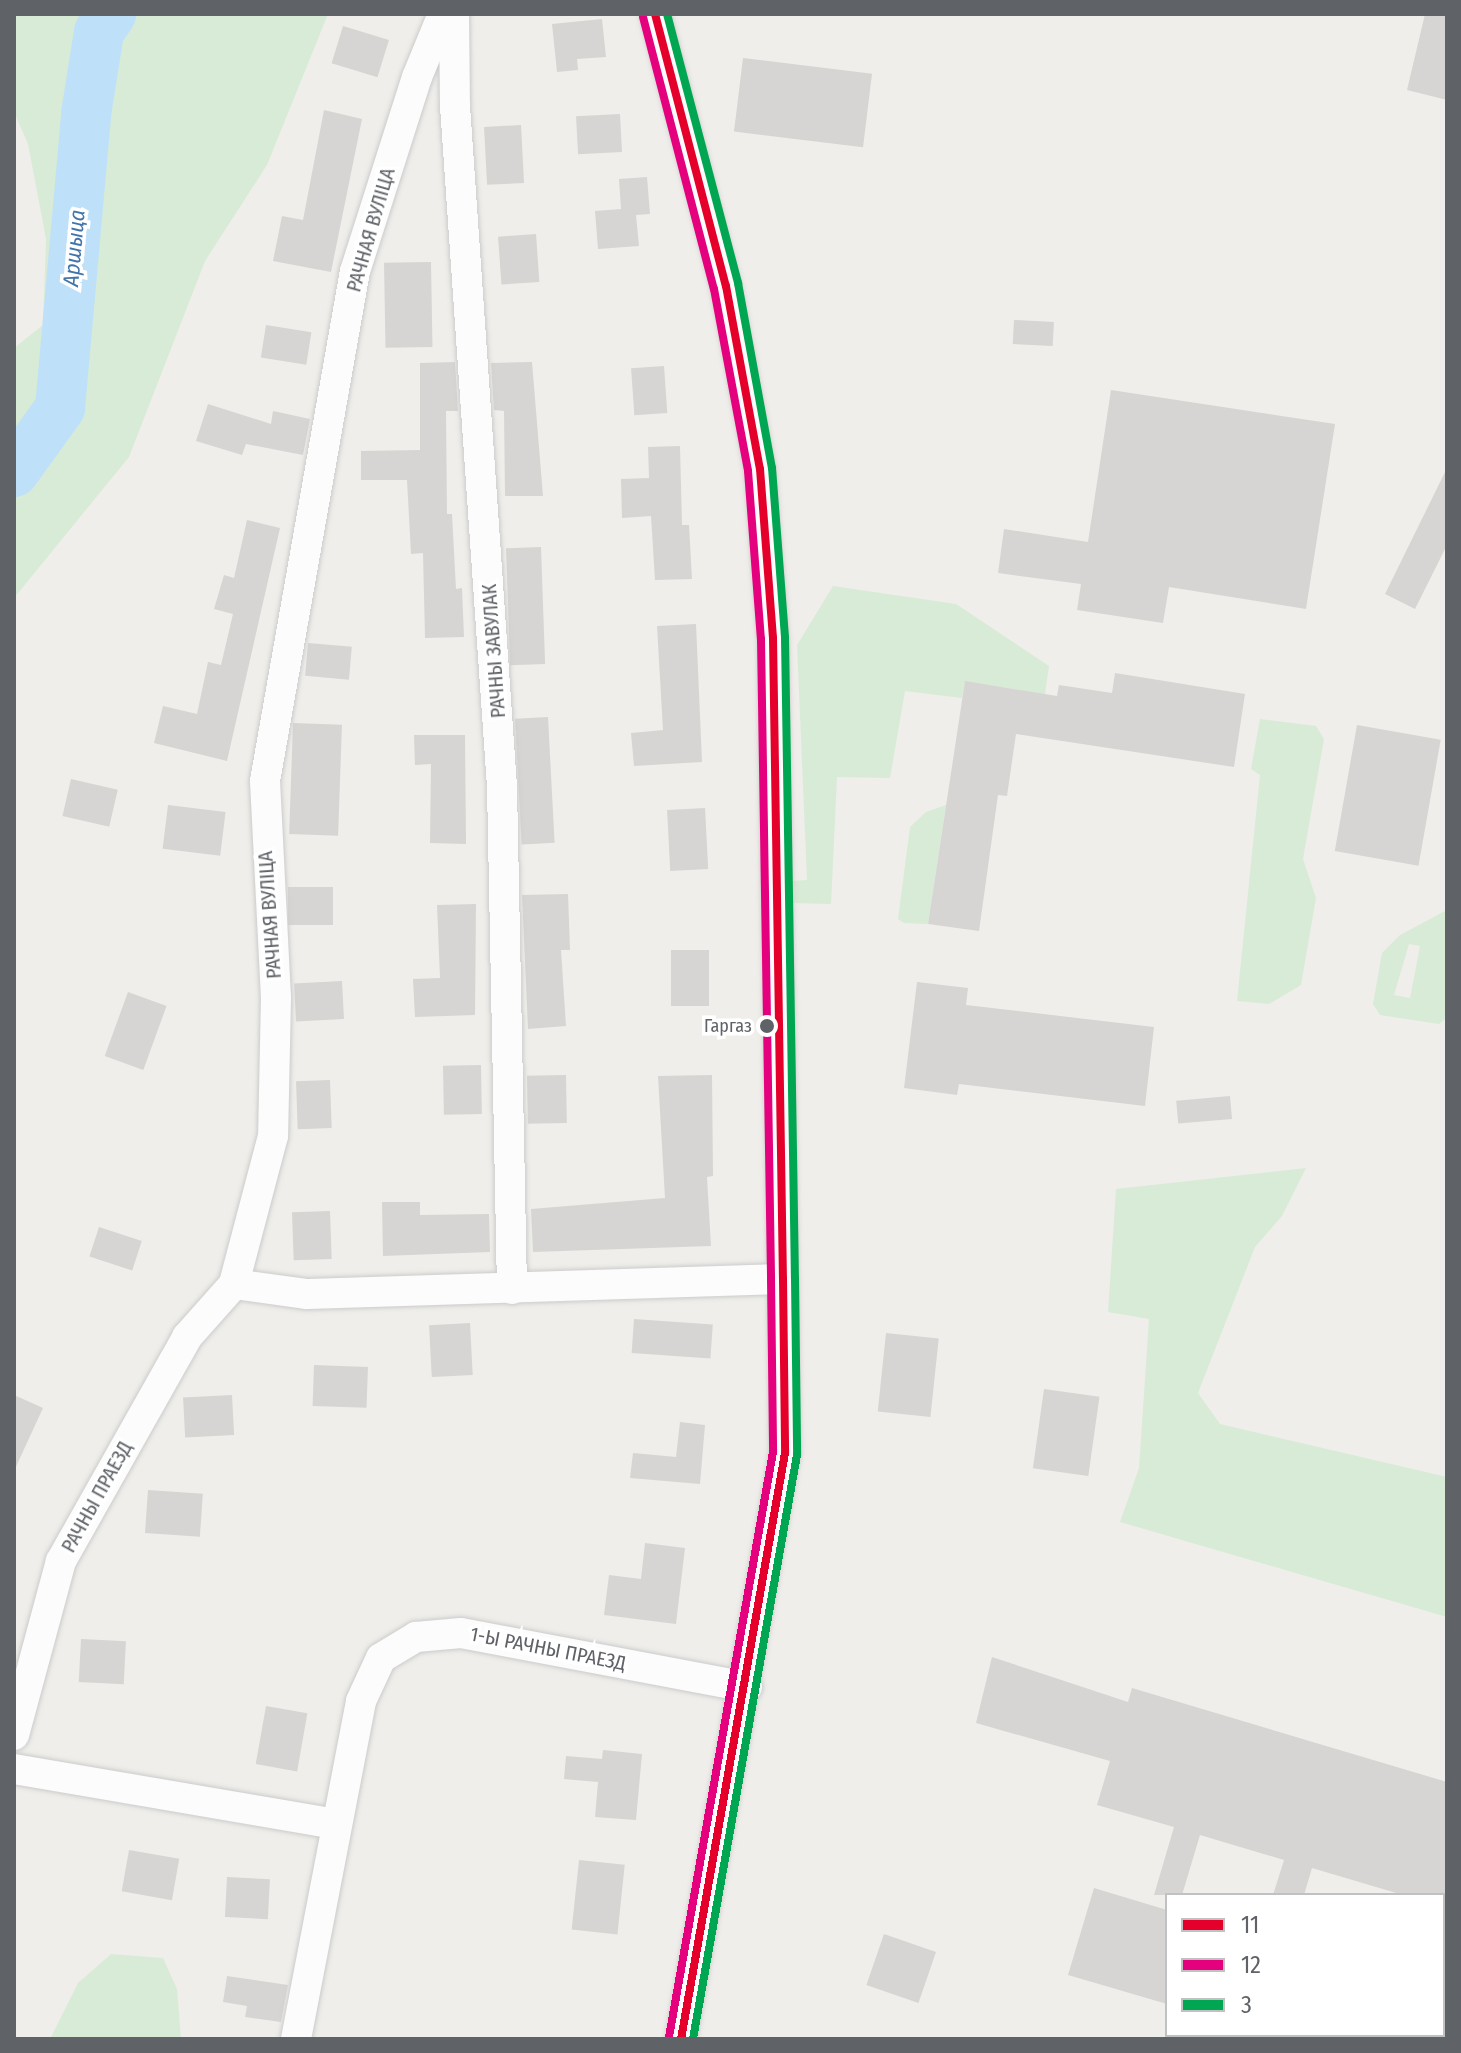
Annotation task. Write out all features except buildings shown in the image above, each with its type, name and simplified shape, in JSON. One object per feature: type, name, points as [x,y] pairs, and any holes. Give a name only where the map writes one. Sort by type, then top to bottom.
[{"type":"street","name":"РАЧНАЯ ВУЛІЦА","points":[[234,1284],[273,1136],[276,997],[265,781],[355,271],[417,77],[443,14]]},
{"type":"street","name":"РАЧНЫ ЗАВУЛАК","points":[[454,14],[455,106],[502,786],[512,1289]]},
{"type":"street","points":[[655,14],[726,286],[760,469],[773,638],[783,1279],[785,1453],[747,1687],[681,2039]]},
{"type":"street","points":[[234,1284],[307,1294],[783,1279]]},
{"type":"street","name":"РАЧНЫ ПРАЕЗД","points":[[14,1735],[61,1561],[187,1337],[234,1284]]},
{"type":"street","name":"1-Ы РАЧНЫ ПРАЕЗД","points":[[296,2039],[361,1701],[381,1658],[416,1637],[461,1633],[747,1687]]},
{"type":"street","points":[[14,1769],[336,1824]]},
{"type":"green space","points":[[14,14],[328,14],[267,165],[205,261],[129,457],[14,598],[14,348],[43,325],[46,239],[28,144],[14,112]]},
{"type":"green space","points":[[833,586],[956,604],[1049,666],[1041,721],[1022,690],[965,682],[962,698],[905,691],[890,778],[837,777],[831,904],[790,903],[791,881],[807,880],[797,645]]},
{"type":"green space","points":[[1260,719],[1316,726],[1324,739],[1303,859],[1316,898],[1301,985],[1269,1004],[1237,1001],[1260,775],[1251,769]]},
{"type":"green space","points":[[946,805],[928,924],[904,923],[898,919],[910,827],[926,812]]},
{"type":"green space","points":[[1447,910],[1447,1017],[1439,1024],[1380,1015],[1373,1004],[1382,953],[1400,935]],"holes":[[[1409,944],[1420,946],[1410,998],[1394,995]]]},
{"type":"green space","points":[[1306,1168],[1282,1216],[1255,1247],[1198,1393],[1220,1424],[1447,1477],[1447,1617],[1120,1522],[1139,1468],[1149,1319],[1108,1312],[1116,1189]]},
{"type":"green space","points":[[111,1954],[163,1958],[177,1989],[181,2039],[50,2039],[78,1983]]},
{"type":"waterway","name":"Аршыца","points":[[14,472],[60,408],[86,114],[99,32],[111,14]]},
{"type":"transit line","name":"11","points":[[655,14],[726,286],[760,469],[773,638],[783,1279],[785,1453],[681,2039]]},
{"type":"transit line","name":"3","points":[[667,14],[738,283],[772,468],[785,638],[795,1279],[797,1455],[693,2039]]},
{"type":"transit line","name":"12","points":[[643,17],[714,289],[748,471],[761,639],[771,1279],[773,1452],[669,2037]]},
{"type":"place","name":"Гаргаз","points":[[767,1026]]}]
